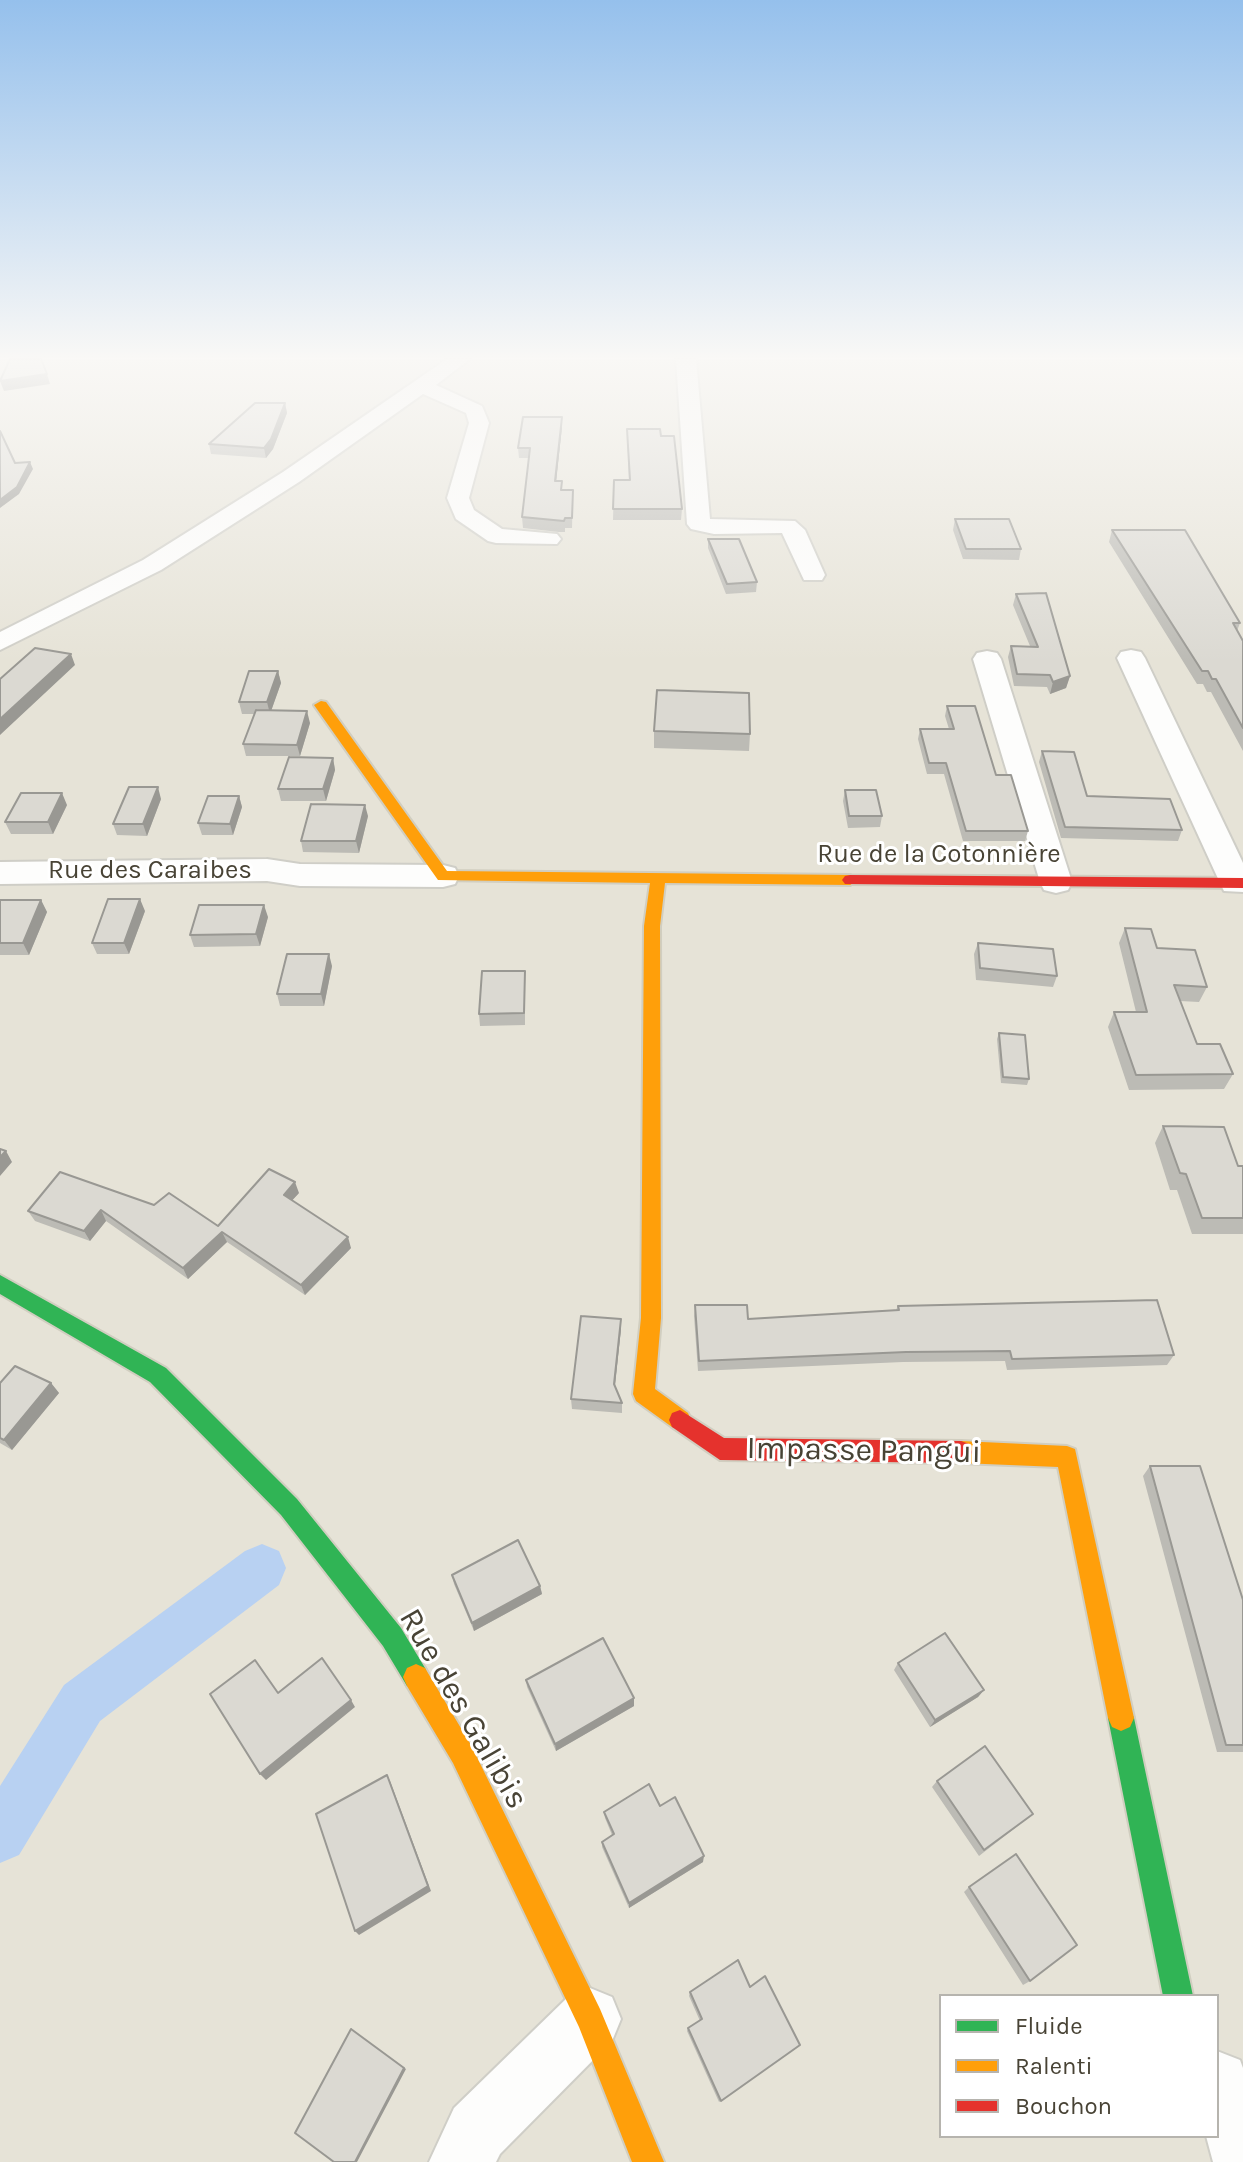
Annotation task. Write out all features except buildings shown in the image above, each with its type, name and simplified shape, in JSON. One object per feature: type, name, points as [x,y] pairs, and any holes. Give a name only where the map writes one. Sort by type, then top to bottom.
[{"type":"street","points":[[0,642],[152,565],[314,460]]},
{"type":"street","points":[[469,460],[458,498],[464,514],[496,536],[549,539]]},
{"type":"street","points":[[694,460],[699,524],[714,527],[787,526],[793,530],[813,575]]},
{"type":"street","points":[[1131,658],[1240,883]]},
{"type":"street","points":[[987,659],[1056,882]]},
{"type":"street","points":[[321,705],[443,876]]},
{"type":"street","name":"Rue des Caraibes","points":[[0,873],[267,870],[300,875],[443,876]]},
{"type":"street","name":"Rue de la Cotonnière","points":[[443,876],[1240,883]]},
{"type":"street","name":"Impasse Pangui","points":[[658,880],[652,926],[651,1318],[644,1394],[720,1449],[1006,1452],[1067,1457],[1178,1994]]},
{"type":"street","name":"Rue des Galibis","points":[[0,1284],[158,1375],[289,1507],[392,1637],[462,1754],[590,2019],[648,2162]]},
{"type":"street","points":[[462,2162],[477,2131],[590,2019]]},
{"type":"street","points":[[1219,2087],[1235,2123],[1243,2155]]},
{"type":"shaded area","points":[[0,460],[1243,460],[1243,2162],[0,2162]]},
{"type":"waterway","points":[[0,1836],[82,1703],[262,1568]]},
{"type":"traffic: fast","points":[[0,1284],[158,1375],[289,1507],[392,1637],[416,1677]]},
{"type":"traffic: fast","points":[[1121,1718],[1178,1994]]},
{"type":"traffic: slow","points":[[321,705],[443,876],[850,880]]},
{"type":"traffic: slow","points":[[658,880],[652,926],[651,1318],[644,1394],[680,1420]]},
{"type":"traffic: slow","points":[[961,1452],[1067,1457],[1121,1718]]},
{"type":"traffic: slow","points":[[416,1677],[462,1754],[590,2019],[648,2162]]},
{"type":"traffic: jam","points":[[850,880],[1243,883]]},
{"type":"traffic: jam","points":[[680,1420],[720,1449],[961,1452]]}]
